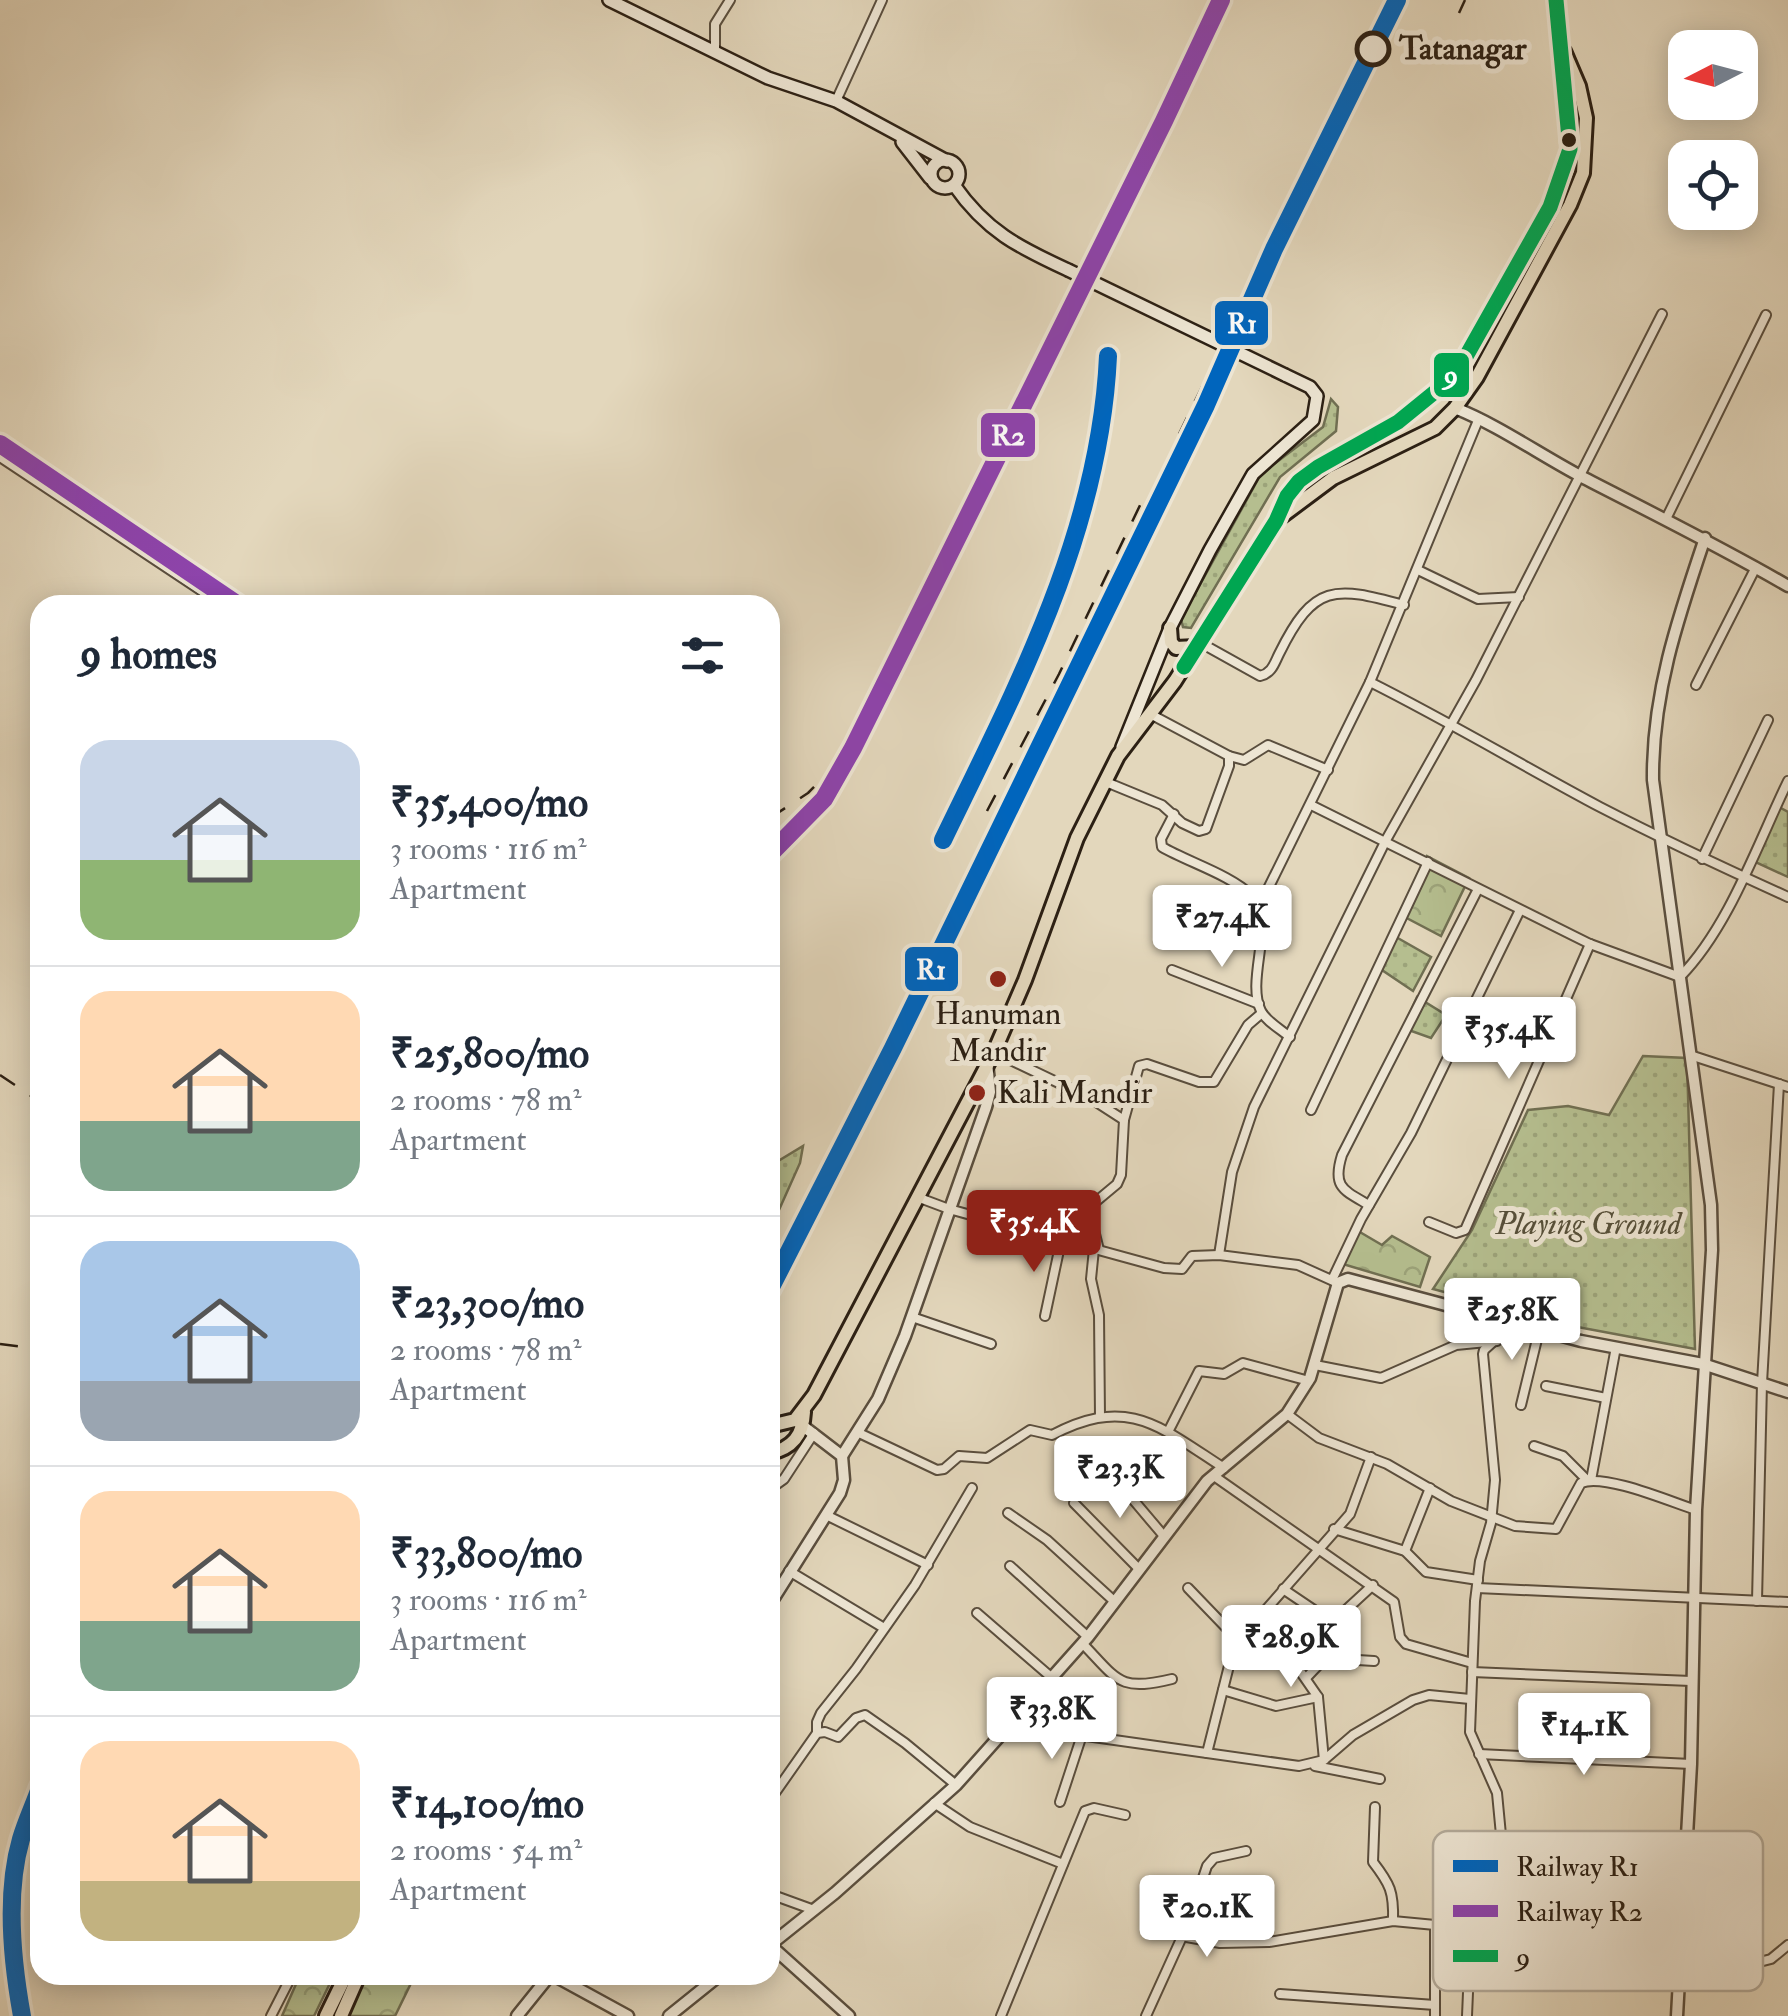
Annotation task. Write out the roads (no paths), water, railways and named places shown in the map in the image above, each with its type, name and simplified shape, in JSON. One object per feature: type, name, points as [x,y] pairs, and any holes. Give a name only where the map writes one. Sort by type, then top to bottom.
[{"type":"main road","points":[[610,0],[768,78],[836,101],[947,160],[958,169],[954,185],[942,188],[932,180],[895,135]]},
{"type":"main road","points":[[1118,756],[1152,715],[1299,481],[1398,422],[1441,387],[1464,360],[1550,208],[1570,150],[1556,0]]},
{"type":"main road","points":[[1276,521],[1315,488],[1435,428],[1476,377],[1570,205],[1583,173],[1586,118],[1572,65],[1562,49]]},
{"type":"main road","points":[[932,180],[935,164],[947,160]]},
{"type":"main road","points":[[780,1450],[790,1446],[804,1423],[990,1057],[1026,980],[1077,838],[1118,756],[1170,628],[1253,474],[1313,420],[1317,396],[1285,375],[1004,238],[981,220],[954,185]]},
{"type":"main road","points":[[1170,628],[1171,642],[1176,648],[1198,645]]},
{"type":"main road","points":[[780,1425],[804,1423]]},
{"type":"main road","points":[[326,2016],[341,1985]]},
{"type":"main road","points":[[341,2016],[355,1985]]},
{"type":"street","points":[[714,50],[715,24],[730,0]]},
{"type":"street","points":[[836,101],[882,0]]},
{"type":"street","points":[[1219,1255],[1232,1172],[1242,1137],[1386,840],[1453,723],[1662,314]]},
{"type":"street","points":[[1666,519],[1766,315]]},
{"type":"street","points":[[1454,408],[1480,418],[1580,476],[1787,584]]},
{"type":"street","points":[[1259,907],[1370,682],[1480,418]]},
{"type":"street","points":[[0,457],[208,595]]},
{"type":"street","points":[[1687,1831],[1696,1510],[1712,1250],[1711,1205],[1652,780],[1652,735],[1671,641],[1705,538]]},
{"type":"street","points":[[1696,685],[1756,567]]},
{"type":"street","points":[[1418,570],[1478,599],[1518,597]]},
{"type":"street","points":[[1198,645],[1252,674],[1267,674],[1295,624],[1314,602],[1346,592],[1404,605]]},
{"type":"street","points":[[1370,682],[1702,859],[1788,896]]},
{"type":"street","points":[[1152,715],[1229,756],[1244,760],[1268,744],[1328,770]]},
{"type":"street","points":[[1702,859],[1768,720]]},
{"type":"street","points":[[1106,782],[1162,805],[1199,832],[1206,829],[1229,766],[1229,756]]},
{"type":"street","points":[[1680,978],[1700,957],[1788,781]]},
{"type":"street","points":[[1311,805],[1590,944],[1680,978]]},
{"type":"street","points":[[1100,1417],[1099,1316],[1091,1279],[1097,1250],[1090,1214],[1093,1204],[1117,1184],[1121,1175],[1124,1120],[1138,1066],[1147,1064],[1200,1082],[1214,1082],[1260,1009],[1259,907],[1243,889],[1162,847],[1161,839],[1174,814]]},
{"type":"street","points":[[1311,1110],[1428,862]]},
{"type":"street","points":[[1370,1205],[1344,1191],[1338,1182],[1342,1155],[1478,888]]},
{"type":"street","points":[[780,1937],[956,1784],[1085,1640],[1162,1535],[1214,1476],[1288,1414],[1315,1365],[1335,1281],[1520,910]]},
{"type":"street","points":[[1429,1222],[1456,1233],[1464,1230],[1590,944]]},
{"type":"street","points":[[1172,970],[1260,1009],[1290,1037]]},
{"type":"street","points":[[1690,1054],[1784,1085],[1762,1383],[1757,1600]]},
{"type":"street","points":[[780,1587],[844,1480],[842,1456],[882,1389],[912,1317],[990,1092],[990,1057],[1090,1098],[1124,1120]]},
{"type":"street","points":[[917,1197],[949,1210],[1175,1269],[1186,1266],[1192,1256],[1219,1255],[1298,1265],[1335,1281],[1348,1279],[1513,1324],[1702,1364],[1788,1392]]},
{"type":"street","points":[[1045,1316],[1061,1240]]},
{"type":"street","points":[[912,1317],[991,1344]]},
{"type":"street","points":[[1499,1831],[1495,1782],[1470,1732],[1470,1700],[1477,1584],[1492,1517],[1495,1480],[1484,1350],[1513,1324]]},
{"type":"street","points":[[1521,1405],[1539,1330]]},
{"type":"street","points":[[1315,1365],[1381,1378],[1456,1345],[1498,1341]]},
{"type":"street","points":[[1589,1480],[1616,1347]]},
{"type":"street","points":[[1168,1432],[1199,1371],[1224,1374],[1243,1363],[1308,1381]]},
{"type":"street","points":[[1546,1386],[1606,1398]]},
{"type":"street","points":[[1288,1414],[1318,1438],[1371,1458],[1451,1501],[1515,1526],[1556,1529],[1582,1483],[1589,1480]]},
{"type":"street","points":[[859,1433],[937,1470],[959,1456],[987,1458],[1030,1430],[1052,1435],[1077,1421],[1138,1418],[1224,1468]]},
{"type":"street","points":[[780,1482],[804,1423],[842,1456]]},
{"type":"street","points":[[1534,1446],[1563,1456],[1589,1480],[1696,1510]]},
{"type":"street","points":[[1208,1753],[1238,1640],[1350,1514],[1371,1458]]},
{"type":"street","points":[[1104,1464],[1162,1535]]},
{"type":"street","points":[[1214,1476],[1394,1602],[1402,1641],[1472,1668],[1691,1682]]},
{"type":"street","points":[[780,1786],[817,1734],[816,1722],[821,1713],[928,1565],[972,1488]]},
{"type":"street","points":[[1405,1552],[1430,1488]]},
{"type":"street","points":[[1074,1503],[1138,1568]]},
{"type":"street","points":[[1008,1514],[1047,1540],[1114,1601]]},
{"type":"street","points":[[826,1515],[928,1565]]},
{"type":"street","points":[[1334,1529],[1405,1552],[1426,1572],[1477,1584],[1788,1602]]},
{"type":"street","points":[[1010,1566],[1085,1640],[1113,1676],[1131,1686],[1172,1679]]},
{"type":"street","points":[[789,1571],[884,1628]]},
{"type":"street","points":[[1283,1589],[1335,1620],[1372,1584]]},
{"type":"street","points":[[1188,1588],[1238,1640]]},
{"type":"street","points":[[978,1613],[1051,1678]]},
{"type":"street","points":[[1252,1624],[1306,1678],[1318,1697],[1324,1760]]},
{"type":"street","points":[[1306,1678],[1325,1658],[1374,1661]]},
{"type":"street","points":[[1223,1690],[1276,1706],[1318,1697]]},
{"type":"street","points":[[1310,1766],[1412,1700],[1429,1695],[1470,1700]]},
{"type":"street","points":[[1021,1710],[1082,1735],[1380,1779]]},
{"type":"street","points":[[817,1734],[838,1736],[856,1718],[868,1716],[956,1784]]},
{"type":"street","points":[[1060,1802],[1082,1735]]},
{"type":"street","points":[[1479,1754],[1691,1764]]},
{"type":"street","points":[[934,1803],[970,1827],[1063,1864]]},
{"type":"street","points":[[1375,1807],[1373,1862],[1387,1879],[1394,1900],[1393,1920]]},
{"type":"street","points":[[1000,2016],[1088,1808],[1126,1815]]},
{"type":"street","points":[[1146,2016],[1210,1861],[1246,1851]]},
{"type":"street","points":[[780,1898],[814,1910]]},
{"type":"street","points":[[1181,1936],[1220,1943],[1269,1942],[1393,1920],[1433,1924]]},
{"type":"street","points":[[1763,1961],[1788,1945]]},
{"type":"street","points":[[780,1954],[849,2016]]},
{"type":"street","points":[[271,2016],[287,1985]]},
{"type":"street","points":[[517,2016],[543,1985]]},
{"type":"street","points":[[570,1985],[628,2016]]},
{"type":"street","points":[[668,2016],[707,1985]]},
{"type":"street","points":[[1434,1991],[1435,2016]]},
{"type":"street","points":[[1467,2016],[1468,1991]]},
{"type":"street","points":[[1677,2016],[1678,1991]]},
{"type":"street","points":[[1280,1994],[1434,2005]]},
{"type":"railway","points":[[780,844],[824,799],[853,748],[1221,0]]},
{"type":"railway","points":[[1179,434],[1390,0]]},
{"type":"railway","points":[[1459,13],[1465,0]]},
{"type":"railway","points":[[943,840],[1026,665],[1072,545],[1102,421],[1108,356]]},
{"type":"railway","points":[[0,444],[223,595]]},
{"type":"railway","points":[[987,811],[1059,674],[1143,499]]},
{"type":"railway","points":[[780,811],[808,793],[835,766]]},
{"type":"railway","points":[[0,1075],[30,1095]]},
{"type":"railway","points":[[0,1344],[30,1348]]},
{"type":"railway","points":[[22,2016],[15,1973],[12,1905],[16,1860],[30,1815]]},
{"type":"rail line","name":"R2","points":[[780,844],[824,799],[853,748],[1221,0]]},
{"type":"rail line","name":"R1","points":[[780,1269],[893,1048],[1206,405],[1274,249],[1397,0]]},
{"type":"rail line","name":"R1","points":[[943,840],[1026,665],[1072,545],[1102,421],[1108,356]]},
{"type":"rail line","name":"R2","points":[[0,444],[223,595]]},
{"type":"rail line","name":"R1","points":[[22,2016],[15,1973],[12,1905],[16,1860],[30,1815]]},
{"type":"place","name":"Tatanagar","points":[[1373,49]]},
{"type":"place","name":"Hanuman Mandir","points":[[998,979]]},
{"type":"place","name":"Kali Mandir","points":[[977,1093]]},
{"type":"park label","name":"Playing Ground","points":[[1588,1224]]}]
